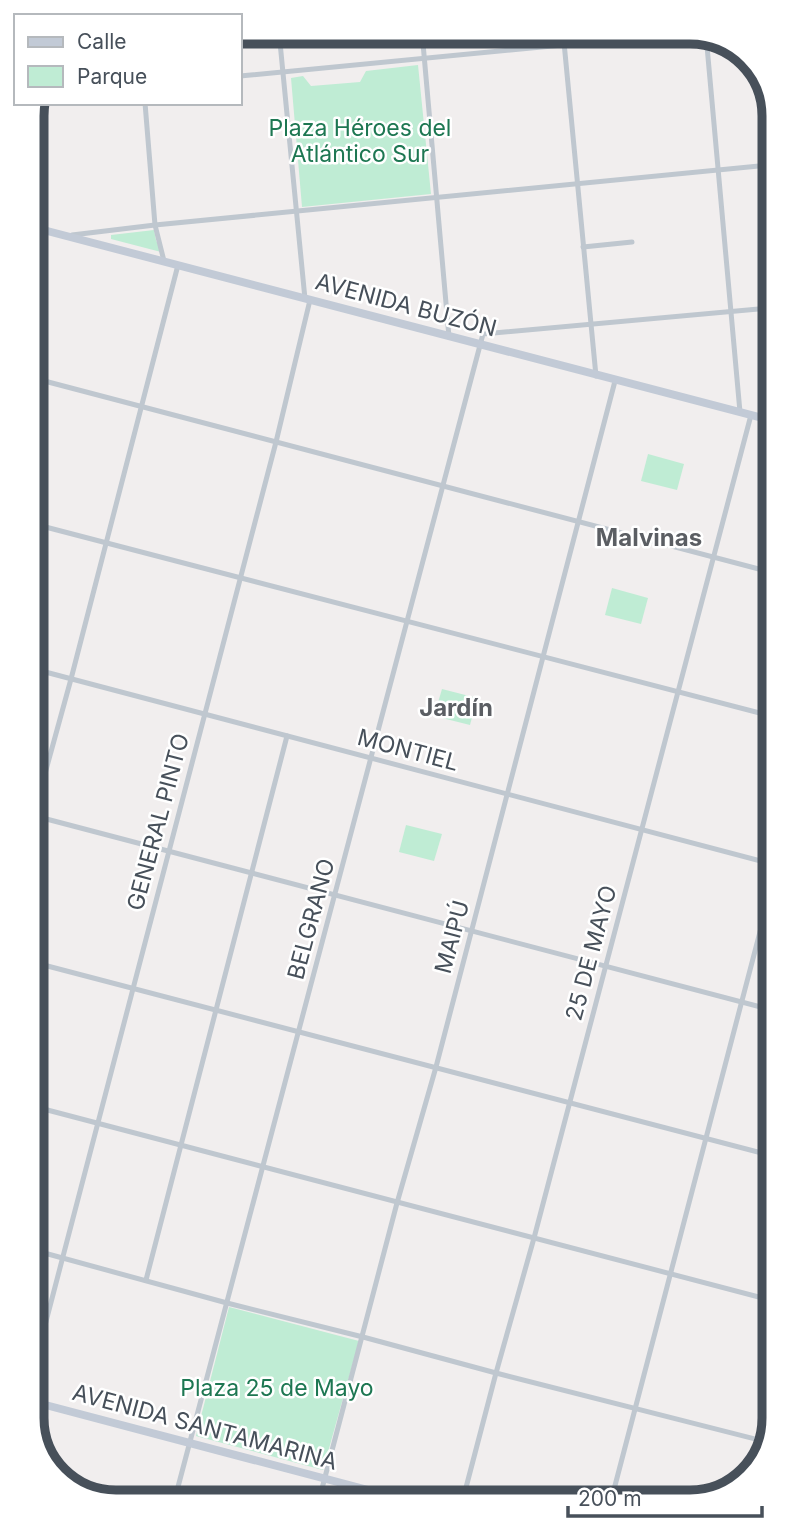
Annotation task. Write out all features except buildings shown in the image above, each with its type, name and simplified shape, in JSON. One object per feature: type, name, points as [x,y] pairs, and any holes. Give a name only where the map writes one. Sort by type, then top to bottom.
[{"type":"main road","name":"AVENIDA BUZÓN","points":[[44,230],[762,418]]},
{"type":"main road","name":"AVENIDA SANTAMARINA","points":[[44,1405],[367,1490]]},
{"type":"street","name":"GENERAL PINTO","points":[[44,1327],[276,442],[308,299],[296,211],[280,44]]},
{"type":"street","points":[[423,44],[449,337]]},
{"type":"street","points":[[242,76],[575,44]]},
{"type":"street","points":[[564,45],[596,376]]},
{"type":"street","points":[[707,46],[741,413]]},
{"type":"street","points":[[145,105],[155,225],[164,261]]},
{"type":"street","points":[[66,236],[762,166]]},
{"type":"street","points":[[583,247],[632,242]]},
{"type":"street","points":[[44,777],[178,265]]},
{"type":"street","points":[[480,345],[483,334],[762,309]]},
{"type":"street","name":"BELGRANO","points":[[177,1490],[480,345]]},
{"type":"street","name":"MAIPÚ","points":[[322,1490],[472,931],[615,381]]},
{"type":"street","points":[[44,382],[762,570]]},
{"type":"street","name":"25 DE MAYO","points":[[465,1490],[751,415]]},
{"type":"street","points":[[44,527],[762,714]]},
{"type":"street","name":"MONTIEL","points":[[44,672],[762,861]]},
{"type":"street","points":[[146,1280],[287,736]]},
{"type":"street","points":[[44,818],[762,1007]]},
{"type":"street","points":[[614,1490],[762,925]]},
{"type":"street","points":[[44,964],[762,1153]]},
{"type":"street","points":[[44,1109],[762,1298]]},
{"type":"street","points":[[44,1253],[227,1303],[759,1440]]},
{"type":"green space","name":"Plaza Héroes del Atlántico Sur","points":[[418,65],[431,194],[302,207],[291,78],[303,76],[311,86],[360,82],[366,71]]},
{"type":"green space","points":[[154,230],[161,252],[111,239],[111,235]]},
{"type":"green space","points":[[648,454],[684,464],[677,490],[641,481]]},
{"type":"green space","points":[[612,588],[648,598],[641,624],[605,615]]},
{"type":"green space","points":[[442,689],[477,698],[470,725],[434,716]]},
{"type":"green space","points":[[406,825],[442,834],[434,861],[399,852]]},
{"type":"green space","name":"Plaza 25 de Mayo","points":[[229,1307],[359,1341],[323,1470],[196,1436]]},
{"type":"district","name":"Malvinas","points":[[649,538]]},
{"type":"district","name":"Jardín","points":[[456,708]]}]
